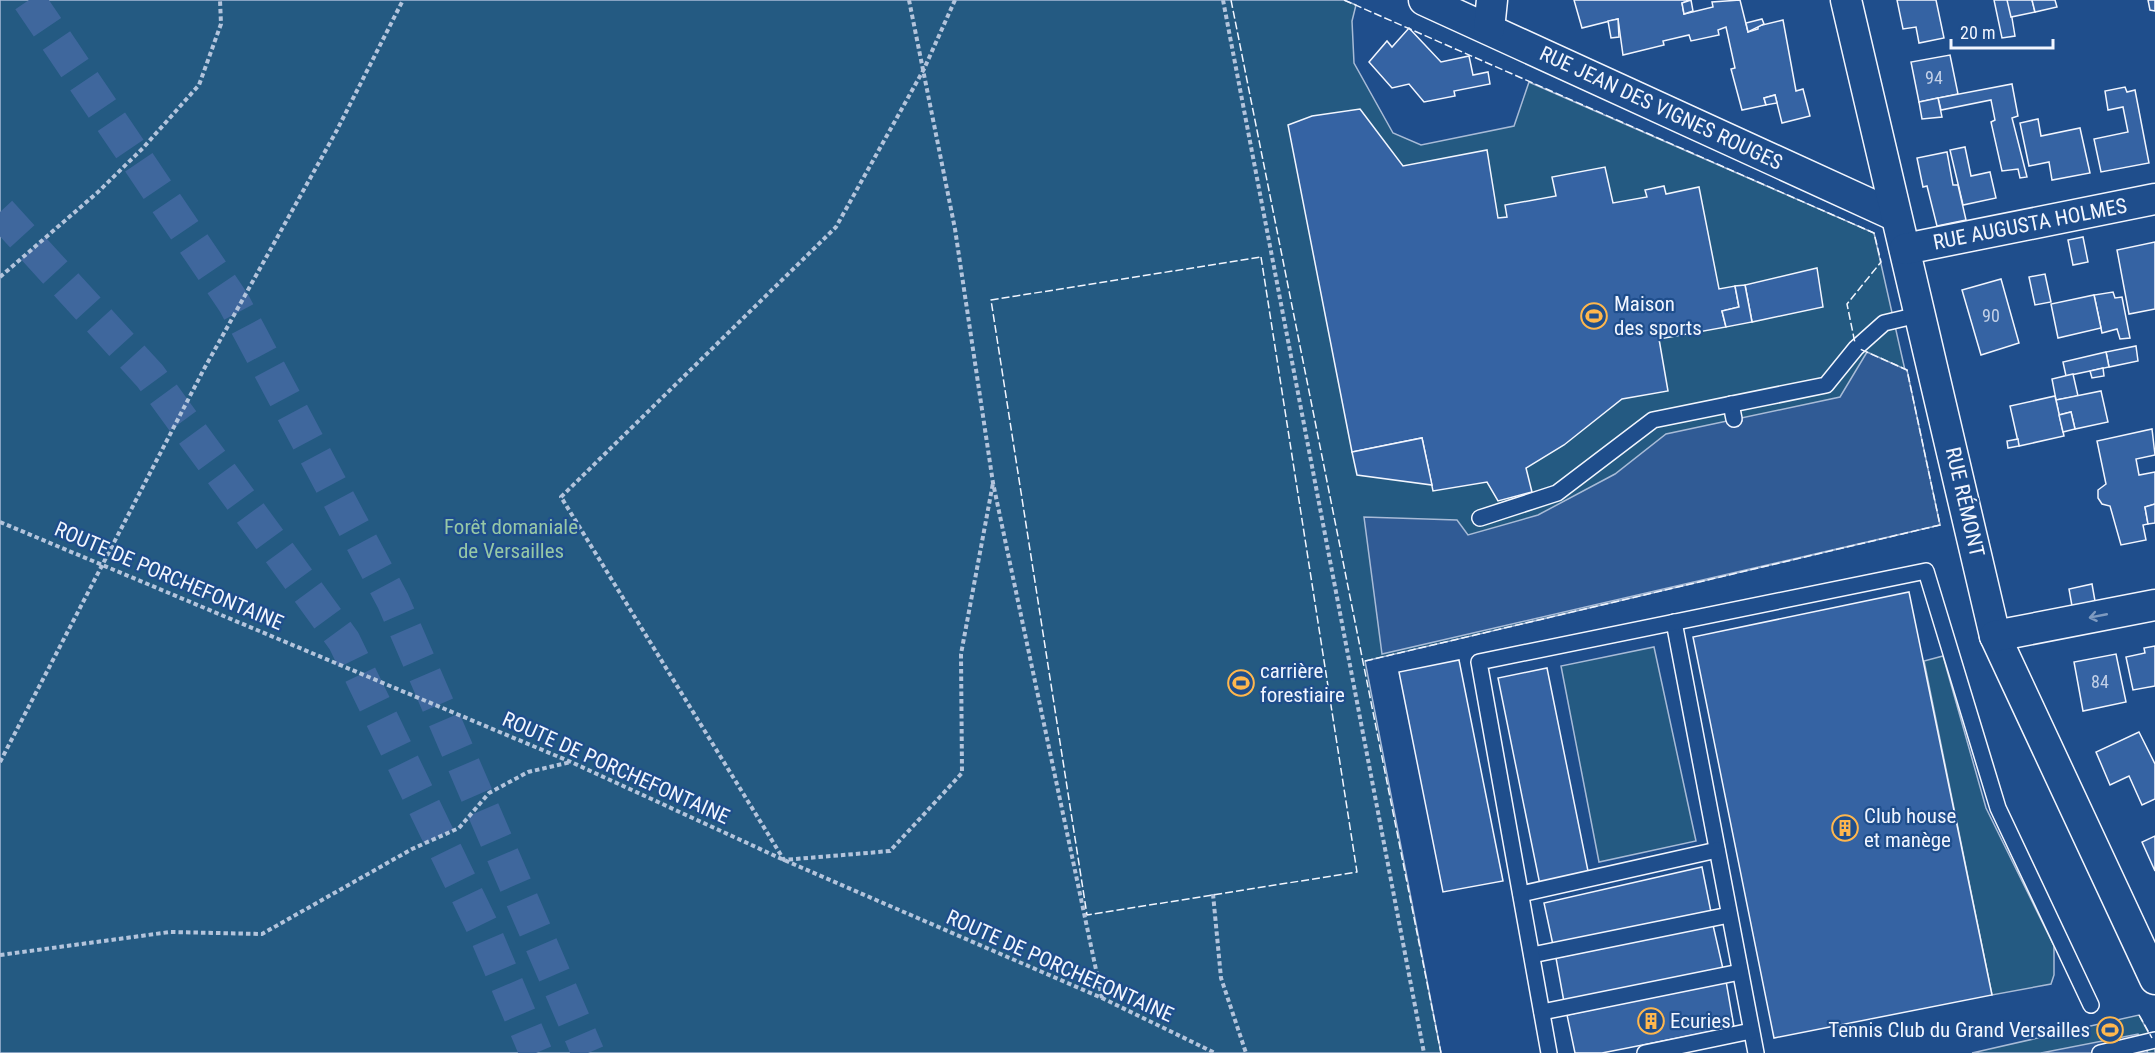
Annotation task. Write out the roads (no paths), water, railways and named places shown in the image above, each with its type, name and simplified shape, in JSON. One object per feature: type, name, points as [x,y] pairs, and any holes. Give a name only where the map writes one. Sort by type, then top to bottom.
[{"type":"street","name":"RUE JEAN DES VIGNES ROUGES","points":[[1425,0],[1490,14],[1896,216]]},
{"type":"street","name":"RUE RÉMONT","points":[[1846,0],[1896,216],[1922,314],[1995,636],[2155,979]]},
{"type":"street","name":"RUE AUGUSTA HOLMES","points":[[1905,249],[2155,199]]},
{"type":"street","points":[[1995,636],[2155,605]]},
{"type":"lane","points":[[1480,518],[1557,494],[1653,420],[1733,412],[1826,385],[1856,348],[1884,323],[1922,314]]},
{"type":"lane","points":[[1549,1053],[1479,662],[1926,571],[1998,808],[2091,1005]]},
{"type":"lane","points":[[1674,622],[1756,1053]]},
{"type":"lane","points":[[1521,894],[1717,850]]},
{"type":"lane","points":[[1532,955],[1730,915]]},
{"type":"lane","points":[[1542,1012],[1740,972]]},
{"type":"lane","points":[[1645,1053],[1751,1031]]},
{"type":"lane","points":[[2100,1053],[2155,1040]]},
{"type":"tunnel","points":[[29,0],[234,303],[393,601],[588,1053]]},
{"type":"tunnel","points":[[0,212],[150,376],[344,641],[483,928],[536,1053]]},
{"type":"place","name":"Maison des sports","points":[[1594,316]]},
{"type":"place","name":"carrière forestiaire","points":[[1241,683]]},
{"type":"place","name":"Club house et manège","points":[[1845,828]]},
{"type":"place","name":"Ecuries","points":[[1651,1021]]},
{"type":"place","name":"Tennis Club du Grand Versailles","points":[[2110,1030]]},
{"type":"park label","name":"Forêt domaniale de Versailles","points":[[511,539]]}]
